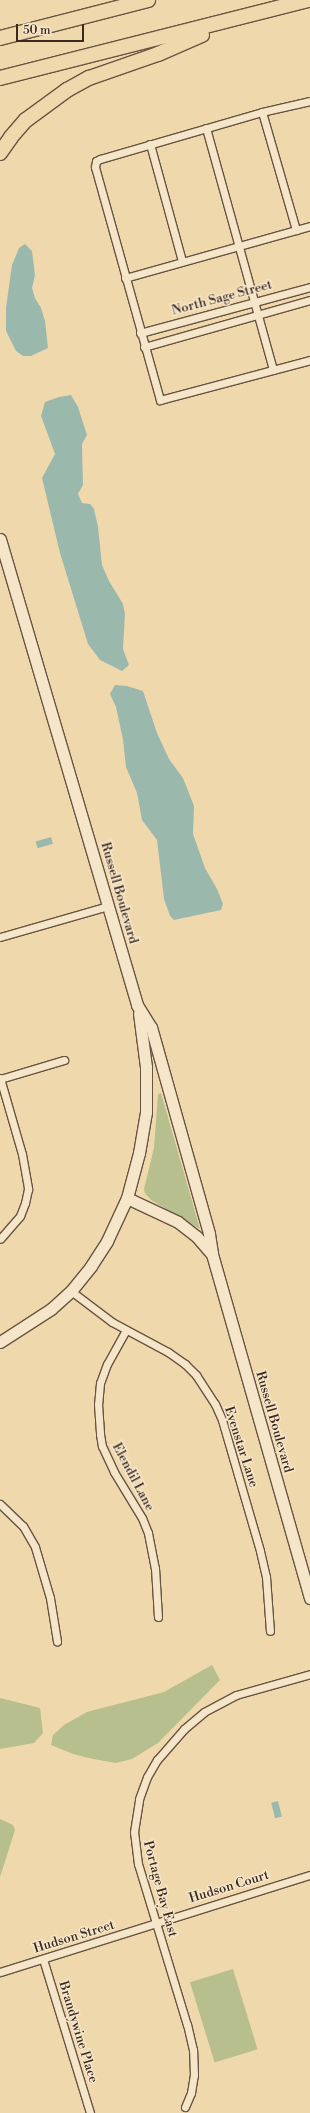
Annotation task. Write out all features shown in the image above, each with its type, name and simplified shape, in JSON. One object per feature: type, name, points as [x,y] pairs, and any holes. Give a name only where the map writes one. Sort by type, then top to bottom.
[{"type":"highway","points":[[0,38],[148,0]]},
{"type":"highway","points":[[0,78],[240,19],[308,0]]},
{"type":"highway","points":[[0,153],[11,137],[26,120],[67,90],[89,78],[158,54],[240,19]]},
{"type":"main road","name":"Russell Boulevard","points":[[0,539],[137,1004],[151,1027],[209,1234],[212,1254],[310,1598]]},
{"type":"main road","points":[[0,1342],[51,1309],[71,1291],[91,1266],[103,1247],[127,1198],[139,1153],[146,1112],[146,1067],[144,1040],[137,1004]]},
{"type":"main road","name":"Russell Boulevard","points":[[127,1198],[178,1222],[198,1237],[212,1254]]},
{"type":"street","points":[[310,101],[262,112],[100,158],[96,161],[95,167],[140,333],[160,400],[310,360]]},
{"type":"street","points":[[262,112],[296,230]]},
{"type":"street","points":[[206,128],[273,370]]},
{"type":"street","points":[[150,144],[182,261]]},
{"type":"street","points":[[125,278],[310,226]]},
{"type":"street","name":"North Sage Street","points":[[140,333],[310,287]]},
{"type":"street","name":"North Sage Street","points":[[144,347],[310,300]]},
{"type":"street","points":[[0,937],[108,906]]},
{"type":"street","points":[[0,1239],[20,1216],[28,1189],[22,1154],[0,1079],[64,1060]]},
{"type":"street","name":"Evenstar Lane","points":[[71,1291],[101,1315],[168,1352],[185,1364],[196,1375],[215,1404],[222,1420],[260,1551],[266,1577],[270,1631]]},
{"type":"street","name":"Elendil Lane","points":[[126,1330],[107,1364],[100,1383],[98,1423],[102,1446],[106,1455],[142,1518],[148,1533],[155,1568],[158,1617]]},
{"type":"street","points":[[0,1504],[23,1526],[35,1547],[50,1598],[57,1641]]},
{"type":"street","name":"Portage Bay East","points":[[185,2107],[191,2093],[193,2081],[193,2050],[187,2024],[138,1864],[134,1842],[134,1821],[139,1799],[152,1769],[179,1734],[210,1707],[236,1695],[310,1674]]},
{"type":"street","name":"Hudson Court","points":[[155,1923],[310,1875]]},
{"type":"street","name":"Hudson Street","points":[[0,1972],[155,1923]]},
{"type":"street","name":"Brandywine Place","points":[[43,1959],[90,2113]]},
{"type":"green space","points":[[161,1093],[200,1229],[151,1200],[145,1193],[144,1189],[154,1148],[158,1094]]},
{"type":"green space","points":[[212,1665],[220,1680],[158,1743],[132,1759],[116,1763],[73,1754],[51,1745],[53,1735],[64,1725],[87,1712],[164,1692]]},
{"type":"green space","points":[[0,1698],[40,1708],[43,1733],[34,1743],[0,1749]]},
{"type":"green space","points":[[0,1819],[13,1825],[15,1830],[0,1877]]},
{"type":"green space","points":[[233,1969],[258,2049],[215,2062],[190,1982]]},
{"type":"shaded area","points":[[25,244],[32,251],[35,275],[32,288],[45,321],[48,348],[31,356],[23,356],[16,351],[6,331],[6,308],[12,265],[19,248]]},
{"type":"shaded area","points":[[71,395],[78,407],[87,435],[82,444],[83,485],[78,494],[82,503],[90,504],[94,509],[98,527],[102,565],[109,581],[123,604],[125,614],[123,649],[129,665],[122,671],[100,660],[88,644],[60,553],[42,478],[55,454],[41,416],[45,402]]},
{"type":"shaded area","points":[[115,685],[127,686],[143,691],[157,733],[169,759],[183,778],[194,806],[193,834],[205,868],[217,889],[223,904],[221,910],[174,920],[170,916],[164,899],[157,840],[142,820],[137,793],[126,767],[123,740],[116,707],[110,694]]},
{"type":"shaded area","points":[[51,837],[53,844],[38,848],[36,841]]},
{"type":"shaded area","points":[[278,1801],[282,1817],[275,1818],[271,1803]]}]
